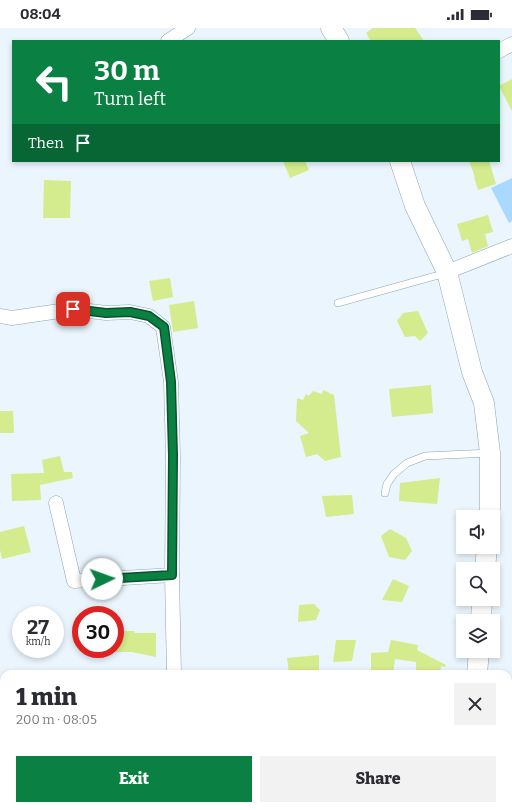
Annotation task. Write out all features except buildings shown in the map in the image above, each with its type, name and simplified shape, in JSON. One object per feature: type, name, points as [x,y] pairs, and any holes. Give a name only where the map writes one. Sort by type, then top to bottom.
[{"type":"street","points":[[170,40],[188,28]]},
{"type":"street","points":[[331,28],[338,40]]},
{"type":"street","points":[[500,50],[512,44]]},
{"type":"street","points":[[400,162],[415,206],[447,272],[472,372],[484,403],[490,453],[490,510]]},
{"type":"street","points":[[447,272],[512,246]]},
{"type":"street","points":[[0,316],[12,318],[73,309],[106,313],[130,312],[149,316],[164,327],[171,382],[173,456],[172,575],[174,670]]},
{"type":"street","points":[[56,503],[74,581],[172,575]]},
{"type":"street","points":[[477,670],[478,658]]},
{"type":"lane","points":[[338,303],[447,272]]},
{"type":"lane","points":[[385,493],[387,484],[394,474],[407,463],[424,456],[490,453]]},
{"type":"shaded area","points":[[512,178],[512,221],[509,223],[491,188]]},
{"type":"route","points":[[73,309],[106,313],[130,312],[149,316],[164,327],[171,382],[173,456],[172,575],[102,579]]}]
